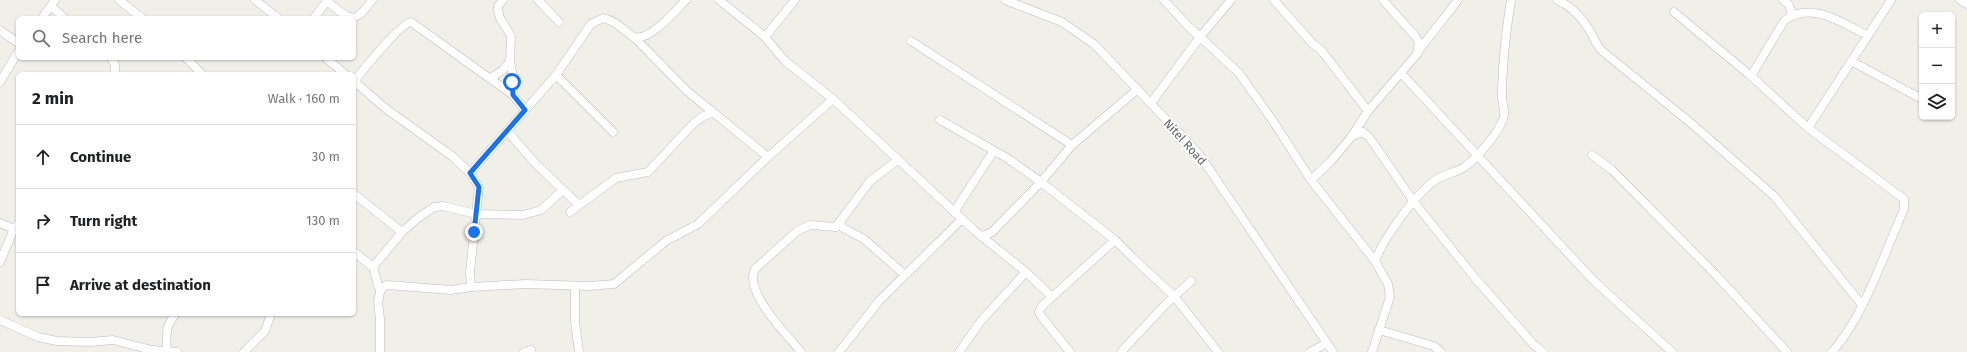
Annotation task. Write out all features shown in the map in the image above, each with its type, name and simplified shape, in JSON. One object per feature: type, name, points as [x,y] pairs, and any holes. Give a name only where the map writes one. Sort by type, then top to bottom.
[{"type":"street","points":[[119,0],[139,16]]},
{"type":"street","points":[[256,0],[276,16]]},
{"type":"street","points":[[356,18],[363,13],[372,0]]},
{"type":"street","points":[[503,0],[498,6],[498,11],[511,36],[510,62],[513,76],[513,95]]},
{"type":"street","points":[[538,0],[559,22]]},
{"type":"street","points":[[634,37],[641,37],[650,34],[686,0]]},
{"type":"street","points":[[720,0],[765,37],[785,61],[833,99],[954,212],[1026,272],[1052,297]]},
{"type":"street","points":[[765,37],[795,0]]},
{"type":"street","name":"Nitel Road","points":[[1005,0],[1062,22],[1094,44],[1199,154],[1333,352]]},
{"type":"street","points":[[1164,0],[1200,37],[1239,73],[1273,121],[1311,180],[1375,261],[1388,284],[1390,297],[1372,352]]},
{"type":"street","points":[[1151,103],[1200,37],[1231,0]]},
{"type":"street","points":[[1274,0],[1312,43],[1321,50],[1368,111]]},
{"type":"street","points":[[1383,0],[1416,37],[1419,43],[1417,54]]},
{"type":"street","points":[[1311,180],[1332,161],[1352,136],[1368,111],[1417,54],[1458,0]]},
{"type":"street","points":[[1375,261],[1381,245],[1426,187],[1442,175],[1460,170],[1477,155],[1498,128],[1504,115],[1502,97],[1506,33],[1511,0]]},
{"type":"street","points":[[1557,0],[1569,7],[1584,22],[1601,50],[1692,124],[1774,196],[1862,305]]},
{"type":"street","points":[[1783,0],[1789,5],[1792,14]]},
{"type":"street","points":[[1808,128],[1891,0]]},
{"type":"street","points":[[1960,0],[1967,4]]},
{"type":"street","points":[[316,16],[327,1],[346,16]]},
{"type":"street","points":[[43,16],[53,3],[63,16]]},
{"type":"street","points":[[1751,76],[1784,21],[1792,14],[1816,11],[1868,36]]},
{"type":"street","points":[[1674,12],[1751,76],[1808,128],[1904,199],[1904,209],[1862,305],[1844,338],[1832,352]]},
{"type":"street","points":[[470,173],[556,75],[591,24],[603,18],[613,20],[634,37],[687,91],[768,157]]},
{"type":"street","points":[[356,79],[408,22],[417,25],[491,78],[513,95],[525,110]]},
{"type":"street","points":[[0,30],[16,42]]},
{"type":"street","points":[[911,41],[1072,145]]},
{"type":"street","points":[[0,82],[16,55]]},
{"type":"street","points":[[112,60],[115,65],[115,72]]},
{"type":"street","points":[[188,60],[200,72]]},
{"type":"street","points":[[328,60],[343,72]]},
{"type":"street","points":[[1851,61],[1919,97]]},
{"type":"street","points":[[491,78],[503,70],[510,62]]},
{"type":"street","points":[[1401,73],[1593,280],[1672,352]]},
{"type":"street","points":[[556,75],[613,132]]},
{"type":"street","points":[[356,83],[385,108],[452,156],[470,173],[479,187],[470,272],[471,287]]},
{"type":"street","points":[[981,236],[986,236],[992,232],[1041,182],[1072,145],[1138,89]]},
{"type":"street","points":[[380,352],[380,319],[378,302],[380,292],[383,287],[387,285],[451,290],[471,287],[525,284],[604,286],[614,284],[661,244],[698,224],[768,157],[833,99]]},
{"type":"street","points":[[570,212],[616,178],[648,172],[693,124],[702,117],[713,112]]},
{"type":"street","points":[[940,120],[993,152],[1007,158],[1041,182],[1115,240],[1174,296],[1218,352]]},
{"type":"street","points":[[507,131],[535,163],[579,205]]},
{"type":"street","points":[[1352,136],[1363,132],[1369,137],[1414,202],[1475,278],[1534,345],[1543,352]]},
{"type":"street","points":[[954,212],[993,152]]},
{"type":"street","points":[[1592,155],[1612,170],[1682,241],[1787,352]]},
{"type":"street","points":[[801,352],[759,298],[752,283],[752,275],[755,269],[797,231],[810,225],[836,226],[870,181],[898,160]]},
{"type":"street","points":[[373,267],[402,232],[434,207],[443,206],[476,214],[523,215],[541,210],[563,190]]},
{"type":"street","points":[[356,196],[402,232]]},
{"type":"street","points":[[839,352],[879,301],[962,219]]},
{"type":"street","points":[[840,222],[843,228],[864,239],[905,275]]},
{"type":"street","points":[[0,223],[16,227],[0,262]]},
{"type":"street","points":[[1070,352],[1039,312],[1052,297],[1115,240]]},
{"type":"street","points":[[356,254],[373,267],[380,292]]},
{"type":"street","points":[[959,352],[981,321],[1026,272]]},
{"type":"street","points":[[1121,352],[1174,296],[1191,281]]},
{"type":"street","points":[[575,286],[575,322],[579,352]]},
{"type":"street","points":[[167,351],[166,335],[168,325],[175,316]]},
{"type":"street","points":[[244,352],[265,331],[270,316]]},
{"type":"street","points":[[0,320],[38,337],[58,341],[90,342],[113,340],[152,350],[177,352]]},
{"type":"street","points":[[1379,330],[1434,346],[1441,352]]},
{"type":"street","points":[[1310,352],[1328,343]]},
{"type":"route","points":[[474,232],[479,187],[470,173],[525,110],[513,95],[512,82]]}]
